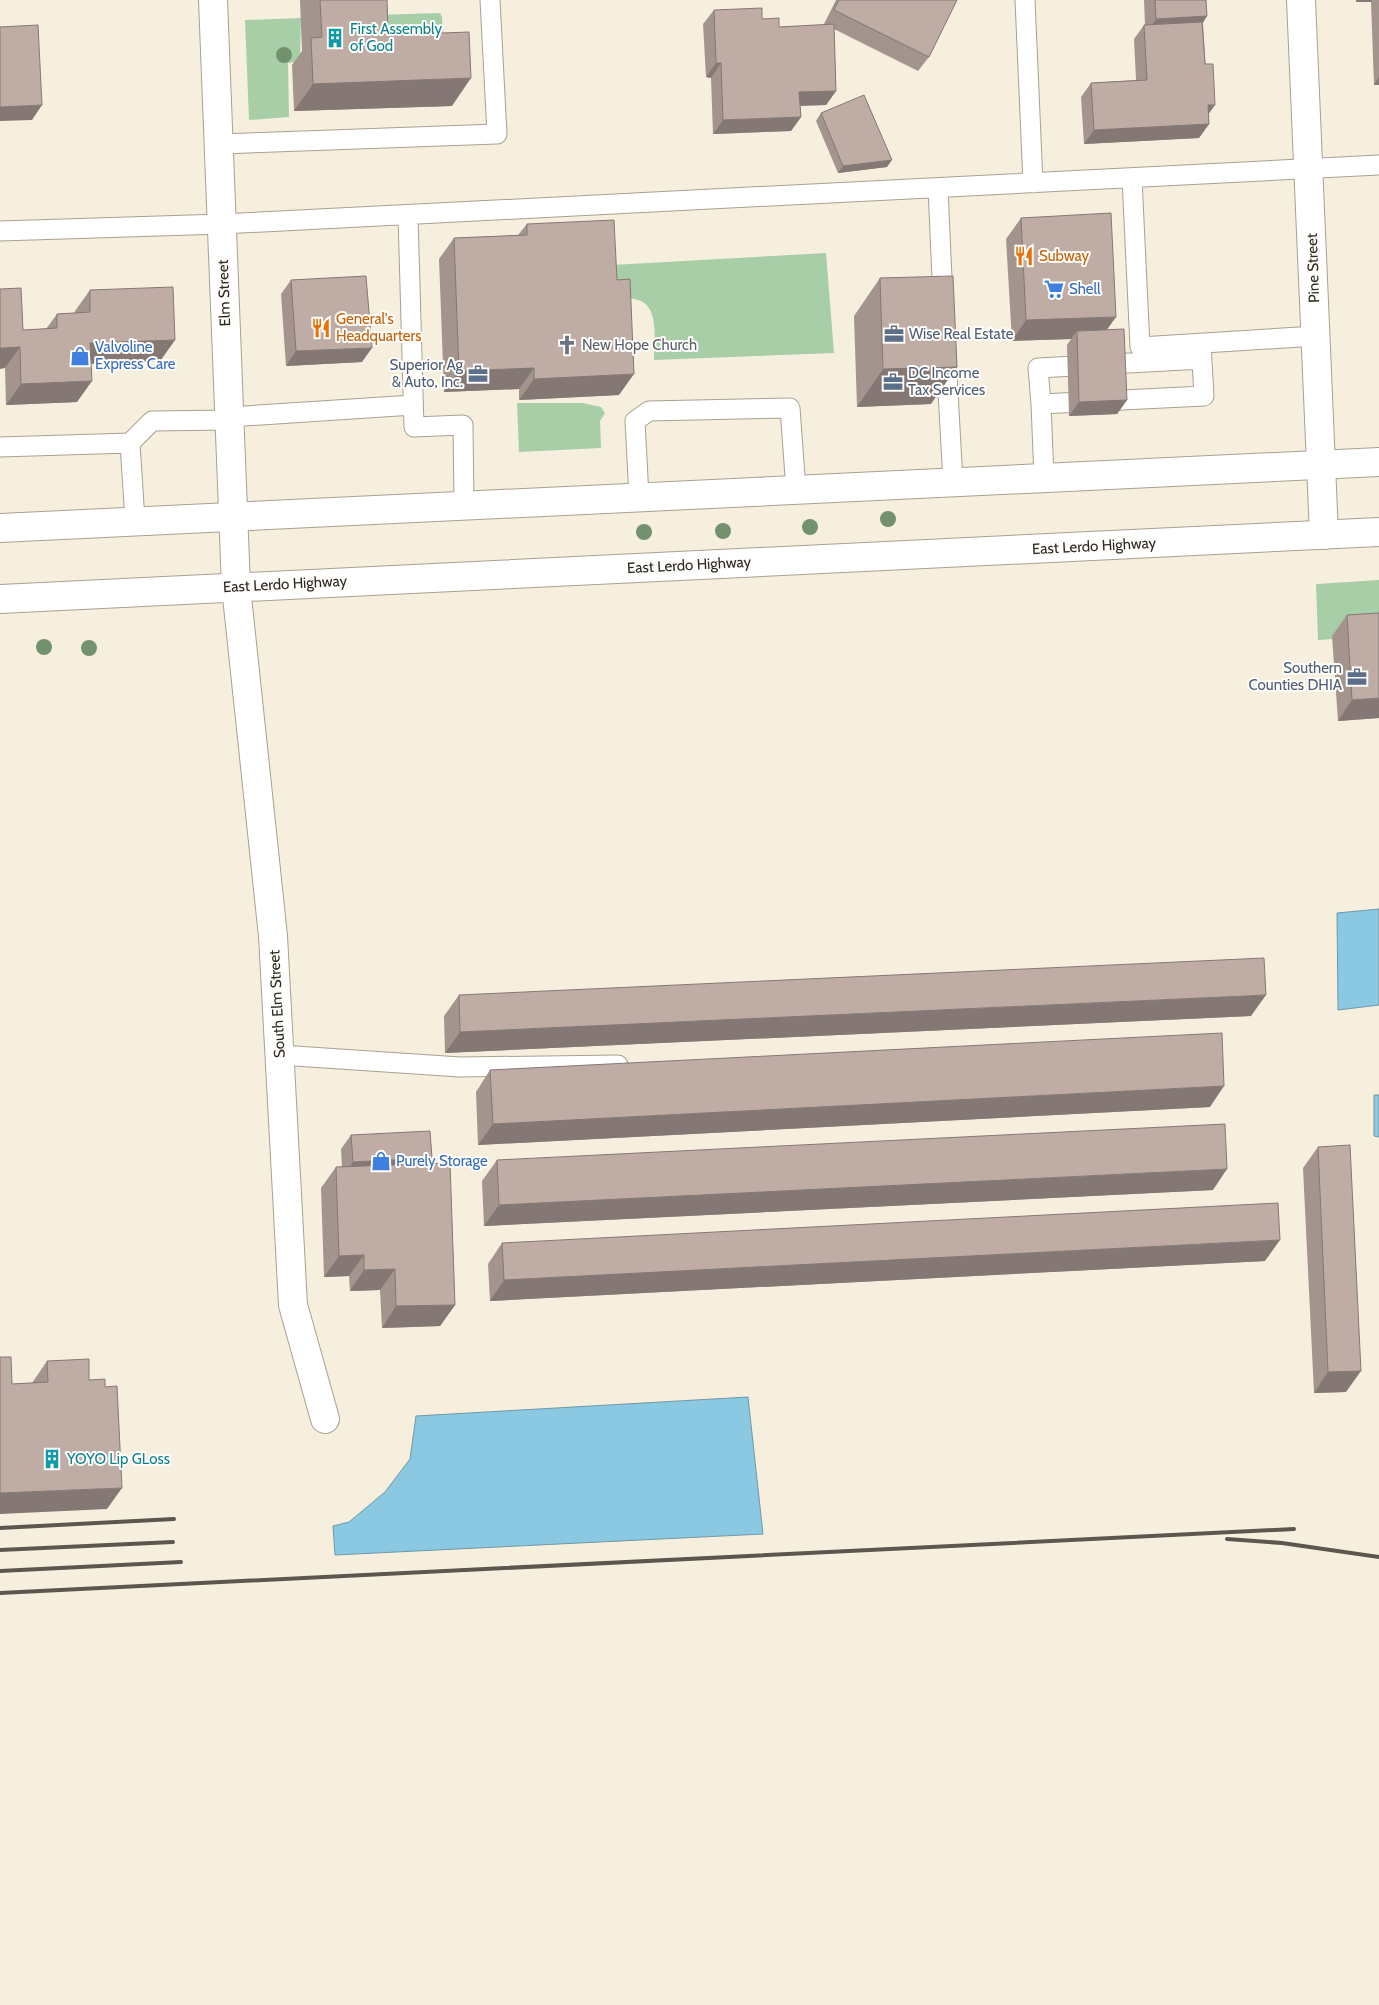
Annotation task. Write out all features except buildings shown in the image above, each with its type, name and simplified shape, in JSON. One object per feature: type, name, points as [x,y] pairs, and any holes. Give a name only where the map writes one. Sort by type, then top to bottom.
[{"type":"main road","name":"Elm Street","points":[[213,0],[236,587]]},
{"type":"main road","name":"Pine Street","points":[[1301,0],[1324,535]]},
{"type":"main road","points":[[0,528],[1379,462]]},
{"type":"main road","name":"East Lerdo Highway","points":[[0,599],[1379,532]]},
{"type":"main road","name":"South Elm Street","points":[[236,587],[273,936],[293,1305],[324,1419]]},
{"type":"lane","points":[[219,144],[497,134],[490,0]]},
{"type":"lane","points":[[1025,0],[1033,183]]},
{"type":"lane","points":[[0,232],[408,215],[1379,165]]},
{"type":"lane","points":[[1132,178],[1140,347],[1202,351]]},
{"type":"lane","points":[[938,188],[945,323]]},
{"type":"lane","points":[[408,215],[414,427],[463,425],[464,505]]},
{"type":"lane","points":[[1044,478],[1038,368],[1202,351],[1316,336]]},
{"type":"lane","points":[[946,342],[953,482]]},
{"type":"lane","points":[[1041,404],[1204,396],[1202,351]]},
{"type":"lane","points":[[0,447],[130,443],[152,421],[230,418],[413,405]]},
{"type":"lane","points":[[639,497],[635,421],[649,412],[790,408],[796,490]]},
{"type":"lane","points":[[130,443],[135,521]]},
{"type":"lane","points":[[280,1055],[460,1066],[632,1065]]},
{"type":"green space","points":[[440,13],[442,17],[444,56],[398,57],[376,15]]},
{"type":"green space","points":[[301,18],[300,62],[288,63],[289,117],[249,120],[245,20]]},
{"type":"green space","points":[[826,253],[834,353],[654,360],[655,335],[650,309],[638,300],[615,297],[612,265]]},
{"type":"green space","points":[[517,403],[583,403],[601,407],[605,413],[600,421],[601,448],[519,452]]},
{"type":"green space","points":[[1379,580],[1379,636],[1318,640],[1316,584]]},
{"type":"water","points":[[1379,909],[1379,1005],[1338,1010],[1337,913]]},
{"type":"water","points":[[1374,1095],[1379,1095],[1379,1137],[1374,1136]]},
{"type":"water","points":[[748,1397],[763,1534],[335,1555],[333,1526],[349,1522],[385,1492],[410,1459],[416,1416]]},
{"type":"railway","points":[[0,1528],[174,1519]]},
{"type":"railway","points":[[0,1593],[1294,1529]]},
{"type":"railway","points":[[1227,1539],[1282,1543],[1379,1557]]},
{"type":"railway","points":[[0,1550],[173,1542]]},
{"type":"railway","points":[[0,1571],[181,1562]]},
{"type":"place","name":"First Assembly of God","points":[[335,38]]},
{"type":"place","name":"Subway","points":[[1024,256]]},
{"type":"place","name":"Shell","points":[[1054,289]]},
{"type":"place","name":"General's Headquarters","points":[[321,328]]},
{"type":"place","name":"Wise Real Estate","points":[[894,334]]},
{"type":"place","name":"New Hope Church","points":[[567,345]]},
{"type":"place","name":"Valvoline Express Care","points":[[80,356]]},
{"type":"place","name":"Superior Ag & Auto, Inc.","points":[[478,374]]},
{"type":"place","name":"DC Income Tax Services","points":[[893,382]]},
{"type":"place","name":"Southern Counties DHIA","points":[[1357,677]]},
{"type":"place","name":"Purely Storage","points":[[381,1161]]},
{"type":"place","name":"YOYO Lip GLoss","points":[[52,1459]]}]
